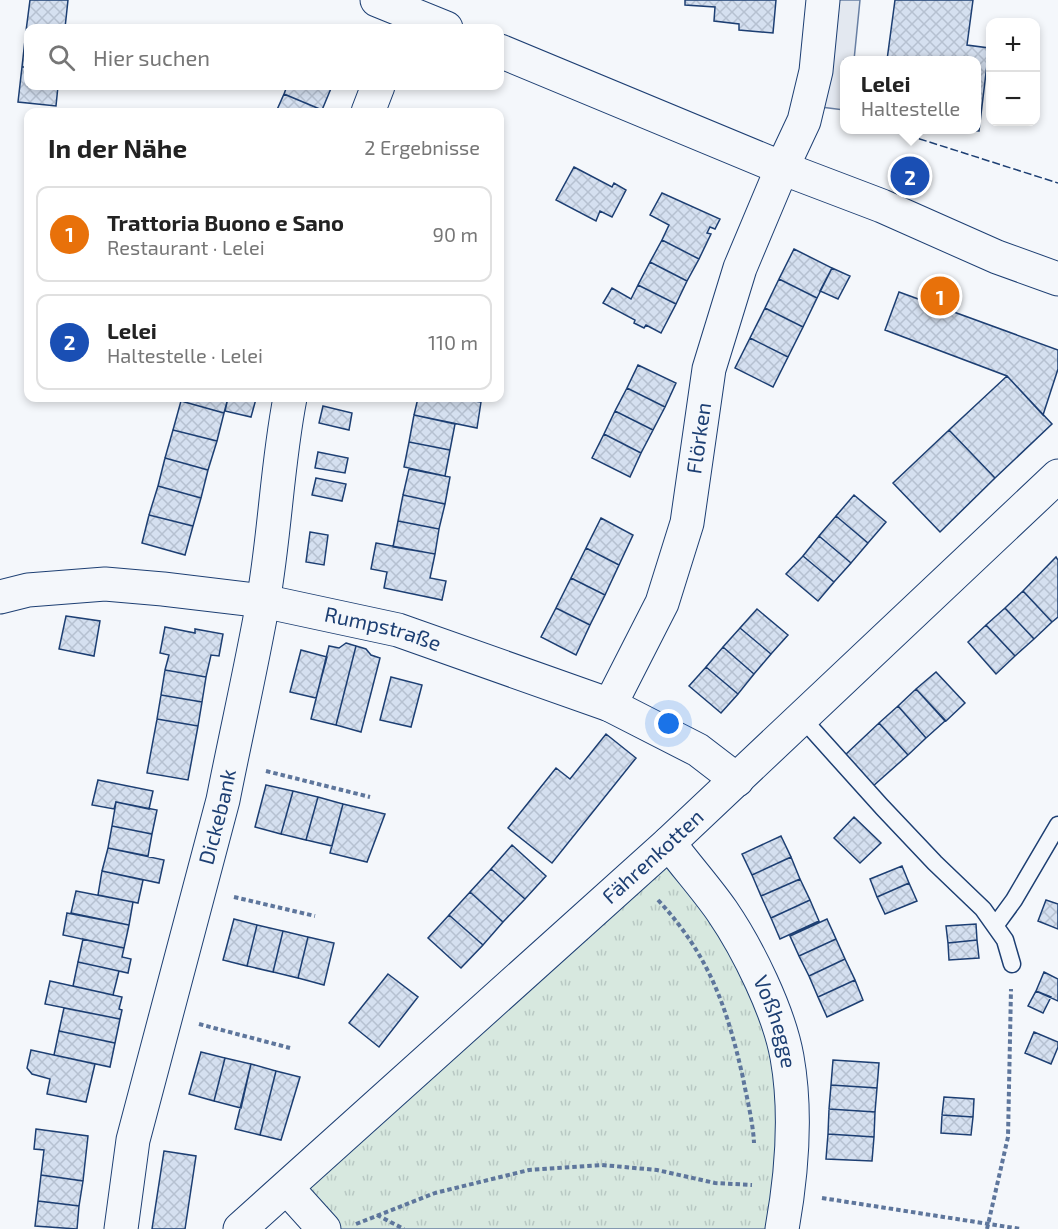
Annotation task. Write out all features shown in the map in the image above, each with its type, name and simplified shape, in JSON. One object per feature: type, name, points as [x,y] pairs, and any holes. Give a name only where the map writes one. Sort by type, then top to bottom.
[{"type":"street","points":[[377,0],[403,20],[424,24]]},
{"type":"street","name":"Flörken","points":[[610,705],[662,603],[687,523],[709,369],[740,268],[804,121],[816,71],[823,0]]},
{"type":"street","points":[[504,53],[782,168],[882,206],[996,257],[1058,279]]},
{"type":"street","points":[[370,108],[376,90]]},
{"type":"street","name":"Dickebank","points":[[121,1229],[133,1140],[200,890],[231,762],[263,601],[289,402]]},
{"type":"street","name":"Fährenkotten","points":[[240,1229],[669,843],[1058,476]]},
{"type":"street","name":"Rumpstraße","points":[[0,597],[28,590],[105,584],[263,601],[398,630],[610,705],[698,750],[737,780]]},
{"type":"street","name":"Voßhegge","points":[[669,843],[723,912],[747,954],[772,1009],[787,1055],[793,1115],[788,1192],[782,1229]]},
{"type":"street","points":[[286,1188],[340,1227]]},
{"type":"lane","points":[[802,718],[935,863],[983,909],[1005,940],[1012,964]]},
{"type":"lane","points":[[995,926],[1014,900],[1058,825]]},
{"type":"path","points":[[231,762],[370,797]]},
{"type":"path","points":[[634,874],[665,907],[694,944],[714,980],[734,1036],[754,1140],[753,1151]]},
{"type":"path","points":[[200,890],[315,916]]},
{"type":"path","points":[[988,1226],[1008,1137],[1009,1015],[1012,964]]},
{"type":"path","points":[[167,1015],[290,1048]]},
{"type":"path","points":[[340,1227],[435,1192],[529,1170],[602,1165],[657,1170],[715,1184],[752,1185],[988,1226],[1021,1229]]},
{"type":"path","points":[[752,1185],[753,1174]]},
{"type":"path","points":[[376,1215],[404,1229]]},
{"type":"green space","points":[[669,843],[730,925],[789,1073],[778,1229],[323,1229],[287,1188]]},
{"type":"shaded area","points":[[833,0],[860,0],[854,56],[840,56],[840,109],[821,107]]},
{"type":"building","points":[[30,0],[68,0],[65,24],[27,24]]},
{"type":"building","points":[[685,0],[776,0],[773,33],[739,30],[739,24],[714,21],[715,7],[685,5]]},
{"type":"building","points":[[895,0],[973,0],[967,45],[986,48],[986,73],[981,114],[981,56],[888,56]]},
{"type":"building","points":[[22,67],[24,67],[24,90],[58,90],[56,106],[18,102]]},
{"type":"building","points":[[286,90],[330,90],[323,108],[317,108],[284,94]]},
{"type":"building","points":[[284,94],[317,108],[278,108]]},
{"type":"building","points":[[574,167],[612,187],[614,183],[626,190],[612,217],[600,211],[596,221],[556,200]]},
{"type":"building","points":[[662,193],[720,219],[715,229],[710,227],[707,233],[711,234],[699,259],[662,240],[669,225],[650,215]]},
{"type":"building","points":[[662,240],[699,259],[687,281],[650,262]]},
{"type":"building","points":[[794,249],[832,268],[817,298],[779,279]]},
{"type":"building","points":[[650,262],[687,281],[676,304],[638,285]]},
{"type":"building","points":[[832,268],[850,276],[838,299],[820,291]]},
{"type":"building","points":[[779,279],[817,298],[803,327],[765,308]]},
{"type":"building","points":[[638,285],[676,304],[661,333],[646,325],[644,328],[634,323],[635,320],[603,303],[612,288],[631,299]]},
{"type":"building","points":[[899,292],[1058,350],[1058,369],[1043,415],[1007,376],[885,330]]},
{"type":"building","points":[[765,308],[803,327],[788,357],[750,338]]},
{"type":"building","points":[[750,338],[788,357],[773,387],[735,368]]},
{"type":"building","points":[[638,365],[676,383],[665,407],[627,388]]},
{"type":"building","points":[[1007,376],[1052,424],[995,478],[949,430]]},
{"type":"building","points":[[627,388],[665,407],[653,430],[615,411]]},
{"type":"building","points":[[181,402],[224,413],[217,441],[173,430]]},
{"type":"building","points":[[185,402],[227,402],[224,413]]},
{"type":"building","points":[[227,402],[255,402],[251,417],[225,411]]},
{"type":"building","points":[[417,402],[481,402],[477,428],[414,415]]},
{"type":"building","points":[[323,406],[352,413],[349,430],[319,423]]},
{"type":"building","points":[[615,411],[653,430],[641,453],[604,434]]},
{"type":"building","points":[[414,415],[455,424],[450,450],[409,442]]},
{"type":"building","points":[[173,430],[217,441],[208,470],[165,458]]},
{"type":"building","points":[[949,430],[995,478],[940,532],[893,483]]},
{"type":"building","points":[[604,434],[641,453],[630,477],[592,458]]},
{"type":"building","points":[[409,442],[450,450],[445,476],[404,467]]},
{"type":"building","points":[[318,452],[348,458],[345,473],[315,468]]},
{"type":"building","points":[[165,458],[208,470],[201,498],[158,486]]},
{"type":"building","points":[[409,469],[450,477],[445,504],[403,495]]},
{"type":"building","points":[[316,478],[346,484],[342,501],[312,495]]},
{"type":"building","points":[[158,486],[201,498],[193,526],[149,515]]},
{"type":"building","points":[[403,495],[445,504],[439,529],[398,521]]},
{"type":"building","points":[[854,495],[886,522],[868,543],[836,516]]},
{"type":"building","points":[[149,515],[193,526],[185,555],[142,543]]},
{"type":"building","points":[[836,516],[868,543],[851,563],[819,536]]},
{"type":"building","points":[[601,518],[633,535],[619,565],[586,548]]},
{"type":"building","points":[[398,521],[439,529],[435,554],[393,547]]},
{"type":"building","points":[[310,532],[328,535],[324,565],[306,562]]},
{"type":"building","points":[[819,536],[851,563],[834,582],[803,556]]},
{"type":"building","points":[[376,543],[435,554],[430,578],[446,581],[442,600],[384,588],[387,572],[371,569]]},
{"type":"building","points":[[586,548],[619,565],[605,595],[571,578]]},
{"type":"building","points":[[803,556],[834,582],[818,601],[786,574]]},
{"type":"building","points":[[1056,557],[1058,560],[1058,617],[1052,622],[1023,591]]},
{"type":"building","points":[[571,578],[605,595],[590,625],[556,608]]},
{"type":"building","points":[[1023,591],[1052,622],[1034,639],[1005,608]]},
{"type":"building","points":[[556,608],[590,625],[576,655],[541,637]]},
{"type":"building","points":[[1005,608],[1034,639],[1015,656],[986,625]]},
{"type":"building","points":[[757,609],[788,635],[771,654],[740,628]]},
{"type":"building","points":[[66,616],[100,621],[94,656],[59,649]]},
{"type":"building","points":[[986,625],[1015,656],[996,674],[968,642]]},
{"type":"building","points":[[165,627],[195,633],[195,629],[223,634],[219,656],[211,655],[206,677],[165,670],[169,655],[160,653]]},
{"type":"building","points":[[740,628],[771,654],[754,674],[723,647]]},
{"type":"building","points":[[346,643],[356,646],[336,725],[311,719],[329,646],[339,648]]},
{"type":"building","points":[[356,646],[380,658],[361,732],[336,725]]},
{"type":"building","points":[[723,647],[754,674],[738,694],[706,667]]},
{"type":"building","points":[[301,650],[327,657],[316,698],[290,692]]},
{"type":"building","points":[[706,667],[738,694],[721,713],[689,686]]},
{"type":"building","points":[[165,670],[206,677],[202,702],[161,695]]},
{"type":"building","points":[[936,672],[965,703],[946,721],[916,689]]},
{"type":"building","points":[[391,677],[422,685],[411,727],[380,720]]},
{"type":"building","points":[[916,689],[945,721],[926,738],[898,706]]},
{"type":"building","points":[[161,695],[202,702],[198,726],[157,719]]},
{"type":"building","points":[[898,706],[926,738],[908,755],[879,723]]},
{"type":"building","points":[[157,719],[198,726],[188,780],[147,773]]},
{"type":"building","points":[[879,723],[908,755],[872,787],[844,756]]},
{"type":"building","points":[[606,734],[636,758],[552,863],[508,828],[556,768],[570,779]]},
{"type":"building","points":[[98,780],[153,791],[149,809],[116,802],[114,809],[92,805]]},
{"type":"building","points":[[266,785],[293,791],[281,834],[255,827]]},
{"type":"building","points":[[293,791],[318,797],[306,840],[281,834]]},
{"type":"building","points":[[318,797],[343,804],[332,846],[306,840]]},
{"type":"building","points":[[116,802],[157,810],[152,834],[112,826]]},
{"type":"building","points":[[343,804],[385,814],[367,862],[330,853]]},
{"type":"building","points":[[854,817],[881,843],[860,863],[834,838]]},
{"type":"building","points":[[112,826],[152,834],[148,856],[108,848]]},
{"type":"building","points":[[781,836],[791,857],[752,875],[742,854]]},
{"type":"building","points":[[512,845],[546,876],[525,899],[491,869]]},
{"type":"building","points":[[108,848],[164,860],[159,883],[102,871]]},
{"type":"building","points":[[791,857],[800,879],[761,896],[752,875]]},
{"type":"building","points":[[902,866],[909,883],[877,897],[870,879]]},
{"type":"building","points":[[491,869],[525,899],[503,922],[470,892]]},
{"type":"building","points":[[102,871],[143,880],[138,903],[98,895]]},
{"type":"building","points":[[800,879],[810,900],[771,918],[761,896]]},
{"type":"building","points":[[909,883],[917,901],[885,914],[877,897]]},
{"type":"building","points":[[76,891],[133,902],[129,925],[71,913]]},
{"type":"building","points":[[470,892],[503,922],[483,945],[449,915]]},
{"type":"building","points":[[810,900],[819,921],[780,939],[771,918]]},
{"type":"building","points":[[1046,900],[1058,904],[1058,929],[1038,921]]},
{"type":"building","points":[[67,913],[129,925],[124,948],[63,935]]},
{"type":"building","points":[[449,915],[483,945],[461,968],[428,938]]},
{"type":"building","points":[[234,919],[257,925],[247,966],[223,960]]},
{"type":"building","points":[[827,919],[836,939],[799,956],[790,936]]},
{"type":"building","points":[[976,924],[977,940],[948,943],[946,926]]},
{"type":"building","points":[[257,925],[283,931],[273,972],[247,966]]},
{"type":"building","points":[[283,931],[308,937],[298,978],[273,972]]},
{"type":"building","points":[[308,937],[334,943],[324,985],[298,978]]},
{"type":"building","points":[[83,939],[124,948],[122,957],[131,959],[128,973],[78,962]]},
{"type":"building","points":[[836,939],[845,959],[809,976],[799,956]]},
{"type":"building","points":[[977,940],[979,958],[949,960],[948,943]]},
{"type":"building","points":[[845,959],[855,980],[818,997],[809,976]]},
{"type":"building","points":[[78,962],[119,971],[113,995],[73,986]]},
{"type":"building","points":[[1044,972],[1058,979],[1058,1001],[1036,991]]},
{"type":"building","points":[[388,974],[418,997],[379,1047],[349,1023]]},
{"type":"building","points":[[855,980],[863,1000],[827,1017],[818,997]]},
{"type":"building","points":[[50,981],[122,997],[119,1009],[122,1010],[120,1019],[45,1004]]},
{"type":"building","points":[[1036,991],[1051,997],[1043,1013],[1028,1006]]},
{"type":"building","points":[[64,1008],[120,1019],[115,1043],[59,1031]]},
{"type":"building","points":[[59,1031],[115,1043],[110,1067],[54,1055]]},
{"type":"building","points":[[1034,1032],[1058,1042],[1051,1064],[1025,1053]]},
{"type":"building","points":[[31,1050],[95,1064],[86,1102],[47,1094],[50,1079],[32,1074],[27,1068]]},
{"type":"building","points":[[201,1052],[225,1058],[214,1101],[189,1094]]},
{"type":"building","points":[[225,1058],[251,1064],[241,1108],[214,1101]]},
{"type":"building","points":[[833,1060],[879,1063],[877,1088],[831,1085]]},
{"type":"building","points":[[251,1064],[276,1071],[260,1135],[235,1129]]},
{"type":"building","points":[[276,1071],[300,1077],[281,1140],[260,1135]]},
{"type":"building","points":[[831,1085],[877,1088],[875,1112],[829,1109]]},
{"type":"building","points":[[944,1097],[974,1099],[973,1117],[942,1115]]},
{"type":"building","points":[[829,1109],[875,1112],[874,1137],[828,1134]]},
{"type":"building","points":[[942,1115],[973,1117],[971,1135],[941,1133]]},
{"type":"building","points":[[36,1129],[88,1136],[83,1181],[41,1175],[44,1150],[34,1149]]},
{"type":"building","points":[[828,1134],[874,1137],[872,1161],[826,1159]]},
{"type":"building","points":[[164,1151],[196,1156],[185,1229],[152,1229]]},
{"type":"building","points":[[41,1175],[83,1181],[79,1206],[38,1201]]},
{"type":"building","points":[[38,1201],[79,1206],[77,1229],[35,1226]]},
{"type":"fence","points":[[904,134],[1058,183]]},
{"type":"place","name":"Lelei","points":[[910,176]]},
{"type":"place","name":"Trattoria Buono e Sano","points":[[940,296]]}]
